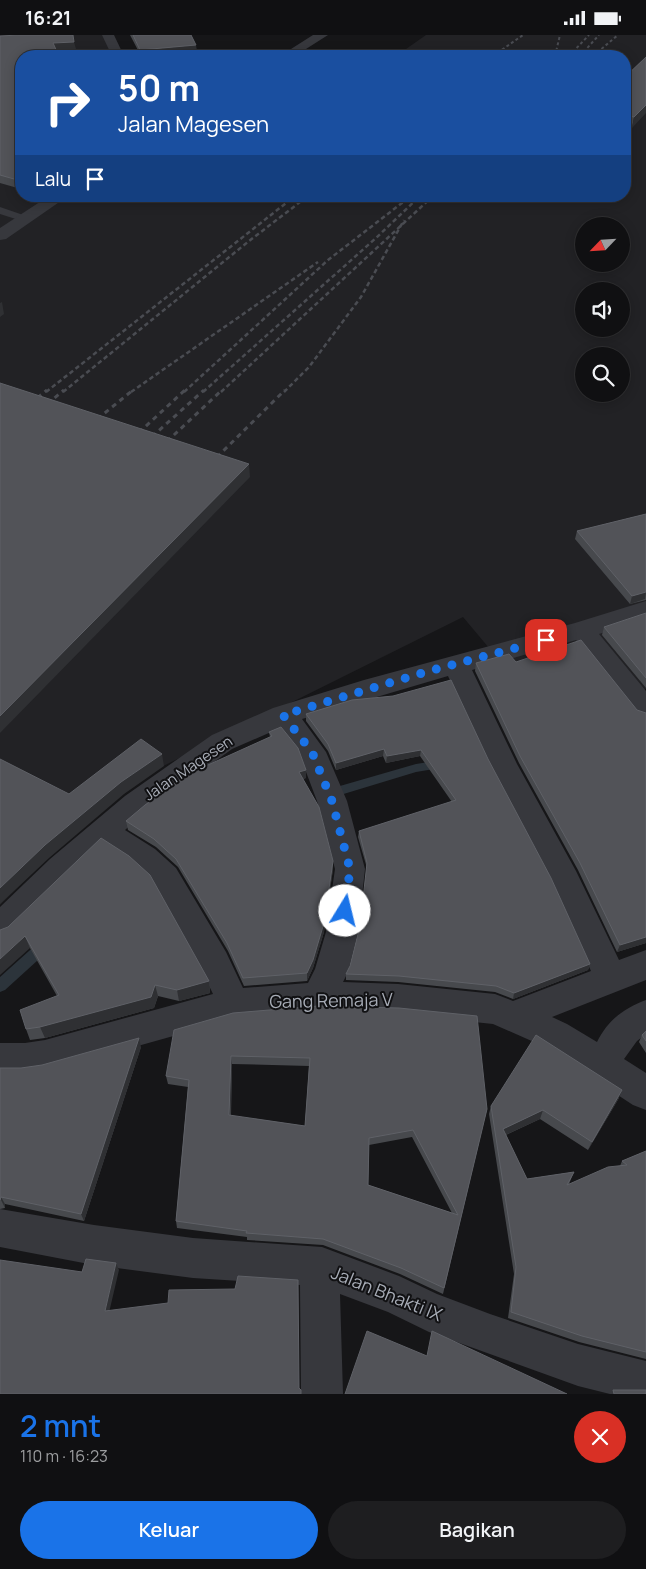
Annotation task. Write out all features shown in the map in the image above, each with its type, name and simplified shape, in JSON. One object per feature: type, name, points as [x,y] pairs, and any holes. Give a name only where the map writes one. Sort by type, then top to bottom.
[{"type":"street","points":[[108,35],[115,50]]},
{"type":"street","points":[[296,50],[322,35]]},
{"type":"street","points":[[0,235],[51,202]]},
{"type":"street","name":"Jalan Magesen","points":[[0,927],[62,868],[135,804],[222,742],[283,715],[456,664],[582,630],[646,609]]},
{"type":"street","points":[[582,630],[646,710]]},
{"type":"street","points":[[456,664],[499,755],[565,880],[611,978]]},
{"type":"street","points":[[283,715],[312,752],[328,791],[350,869],[349,893],[336,955],[331,972],[318,997]]},
{"type":"street","points":[[103,832],[154,867],[214,962],[234,1004]]},
{"type":"street","points":[[512,1017],[646,965]]},
{"type":"street","name":"Gang Remaja V","points":[[0,1059],[45,1055],[234,1004],[318,997],[398,999],[495,1009],[555,1035],[646,1093]]},
{"type":"street","points":[[604,1067],[612,1045],[618,1037],[646,1016]]},
{"type":"street","name":"Jalan Bhakti IX","points":[[0,1227],[94,1245],[194,1258],[322,1267],[399,1295],[429,1312],[487,1334],[578,1365],[646,1382]]},
{"type":"street","points":[[322,1267],[319,1294],[322,1394]]},
{"type":"lane","points":[[0,211],[26,219]]},
{"type":"shaded area","points":[[0,35],[106,35],[117,50],[15,50],[15,202],[631,202],[631,50],[405,50],[426,35],[646,35],[646,689],[551,722],[463,617],[115,790],[0,905]]},
{"type":"building","points":[[73,35],[74,42],[53,43],[56,50],[15,50],[15,179],[0,175],[0,36]]},
{"type":"building","points":[[133,35],[191,35],[196,45],[140,50]]},
{"type":"building","points":[[646,57],[646,105],[634,117],[631,116],[631,71]]},
{"type":"building","points":[[0,383],[249,464],[0,716]]},
{"type":"building","points":[[646,514],[646,592],[632,596],[577,531]]},
{"type":"building","points":[[646,613],[646,678],[604,627]]},
{"type":"building","points":[[581,640],[637,710],[646,713],[646,937],[620,945],[580,863],[520,756],[476,663],[509,654],[516,662]]},
{"type":"building","points":[[451,680],[488,759],[551,878],[590,964],[514,993],[496,986],[399,976],[346,974],[350,966],[360,926],[367,863],[359,831],[456,800],[421,750],[387,756],[384,749],[336,763],[328,744],[306,714],[352,700],[393,696]]},
{"type":"building","points":[[281,727],[298,748],[306,770],[299,772],[319,807],[333,861],[324,923],[307,973],[243,978],[227,943],[176,859],[154,839],[126,821],[188,774],[272,736],[269,732]]},
{"type":"building","points":[[141,739],[162,754],[121,782],[45,845],[0,888],[0,759],[69,794]]},
{"type":"building","points":[[101,838],[129,856],[150,875],[209,981],[177,990],[155,985],[151,997],[40,1027],[26,1029],[20,1010],[59,995],[25,936],[0,959],[0,930],[8,927]]},
{"type":"building","points":[[318,1006],[399,1008],[477,1016],[487,1109],[444,1288],[401,1268],[323,1239],[246,1233],[247,1231],[176,1221],[189,1080],[166,1076],[174,1030],[233,1013]],"holes":[[[231,1056],[310,1058],[305,1126],[229,1115]],[[413,1130],[458,1215],[368,1185],[369,1138]]]},
{"type":"building","points":[[646,1031],[646,1041],[642,1035]]},
{"type":"building","points":[[536,1035],[622,1090],[592,1142],[543,1110],[503,1129],[527,1179],[574,1172],[567,1185],[608,1167],[627,1165],[622,1161],[646,1151],[646,1352],[582,1336],[511,1312],[516,1267],[491,1106]]},
{"type":"building","points":[[139,1038],[81,1214],[1,1197],[0,1200],[0,1068],[42,1065]]},
{"type":"building","points":[[86,1259],[116,1263],[105,1311],[168,1303],[169,1290],[235,1289],[238,1276],[298,1280],[299,1388],[301,1394],[0,1394],[0,1260],[82,1272]]},
{"type":"building","points":[[367,1331],[427,1356],[432,1331],[567,1394],[345,1394]]},
{"type":"building","points":[[613,1390],[646,1390],[646,1394],[614,1394]]},
{"type":"waterway","points":[[337,791],[416,768],[442,764]]},
{"type":"waterway","points":[[0,986],[44,946]]},
{"type":"railway","points":[[502,50],[523,35]]},
{"type":"railway","points":[[556,50],[560,35]]},
{"type":"railway","points":[[575,50],[589,35]]},
{"type":"railway","points":[[585,50],[599,35]]},
{"type":"railway","points":[[600,50],[618,35]]},
{"type":"railway","points":[[46,392],[287,202]]},
{"type":"railway","points":[[63,392],[249,241],[300,202]]},
{"type":"railway","points":[[184,392],[328,260],[403,202]]},
{"type":"railway","points":[[203,392],[414,202]]},
{"type":"railway","points":[[401,226],[427,202]]},
{"type":"railway","points":[[401,226],[404,220]]},
{"type":"railway","points":[[221,392],[401,226]]},
{"type":"railway","points":[[284,392],[309,367],[361,297],[401,226]]},
{"type":"railway","points":[[131,392],[318,262]]},
{"type":"railway","points":[[30,404],[47,390]]},
{"type":"railway","points":[[40,410],[64,390]]},
{"type":"railway","points":[[90,425],[133,390]]},
{"type":"railway","points":[[132,439],[185,390]]},
{"type":"railway","points":[[145,443],[204,390]]},
{"type":"railway","points":[[160,448],[222,390]]},
{"type":"railway","points":[[210,464],[285,390]]},
{"type":"route","points":[[345,911],[349,893],[350,869],[332,801],[312,752],[283,715],[429,671],[546,640]]}]
